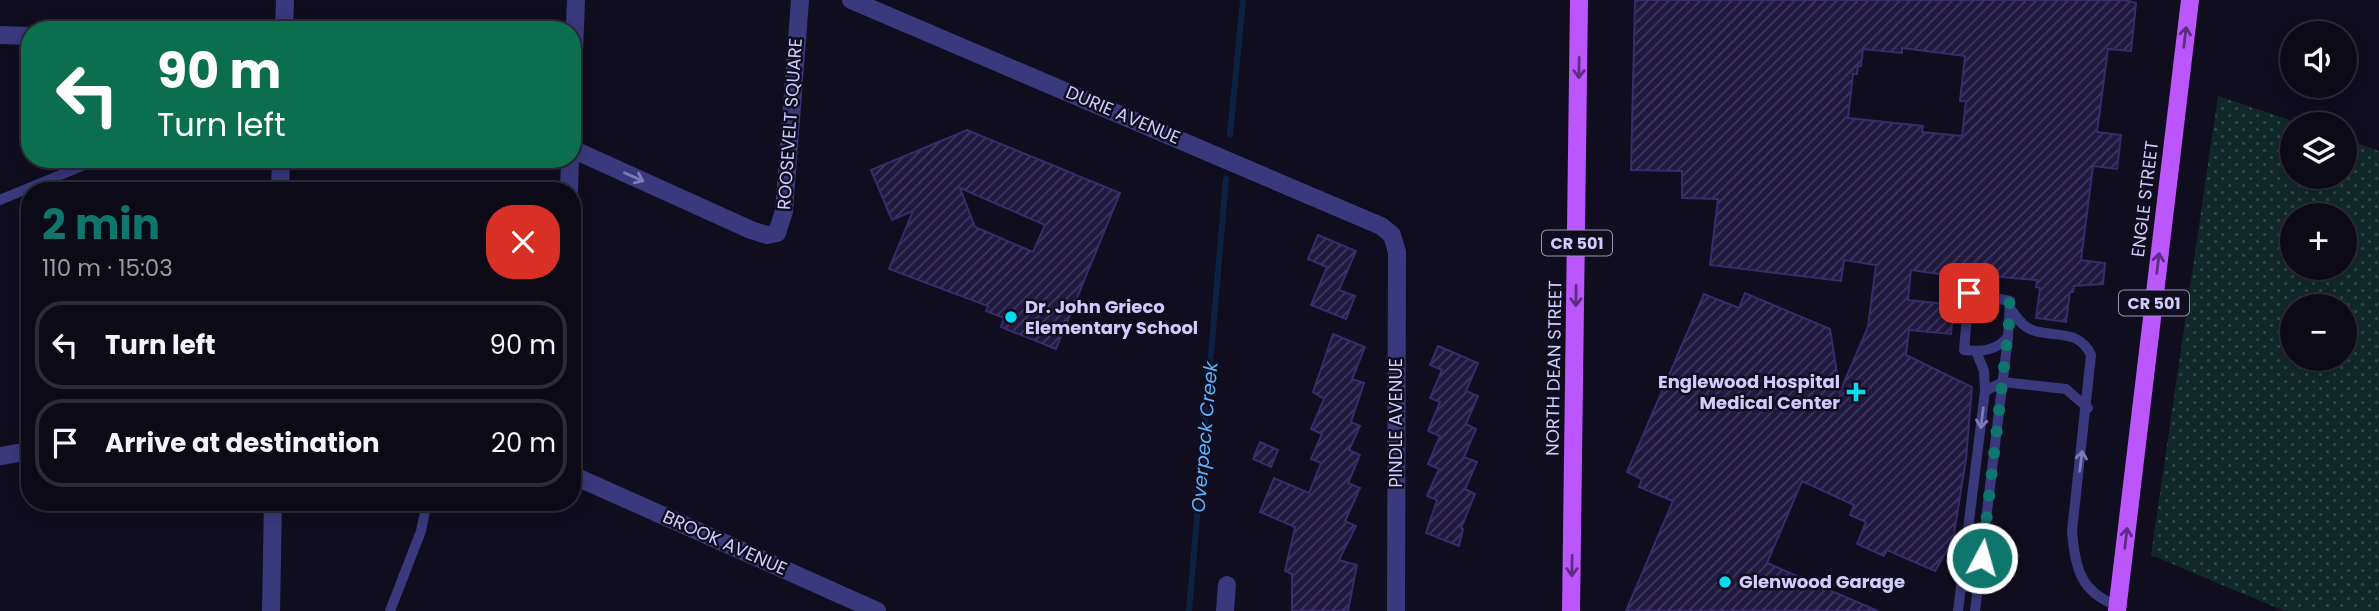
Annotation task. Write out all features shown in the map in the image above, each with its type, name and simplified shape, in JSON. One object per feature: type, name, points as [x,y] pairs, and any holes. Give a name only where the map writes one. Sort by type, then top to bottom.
[{"type":"main road","name":"NORTH DEAN STREET","points":[[1571,611],[1579,0]]},
{"type":"main road","name":"ENGLE STREET","points":[[2117,608],[2190,0]]},
{"type":"street","points":[[284,21],[285,0]]},
{"type":"street","points":[[575,21],[576,0]]},
{"type":"street","name":"ROOSEVELT SQUARE","points":[[581,153],[751,230],[767,235],[777,233],[784,211],[800,0]]},
{"type":"street","name":"DURIE AVENUE","points":[[851,0],[1369,220],[1392,235]]},
{"type":"street","points":[[0,35],[21,36]]},
{"type":"street","name":"PINDLE AVENUE","points":[[1392,235],[1397,252],[1396,611]]},
{"type":"street","points":[[0,456],[21,452]]},
{"type":"street","name":"BROOK AVENUE","points":[[581,479],[877,611]]},
{"type":"street","points":[[271,611],[273,511]]},
{"type":"street","points":[[1225,611],[1227,585]]},
{"type":"lane","points":[[45,182],[78,168]]},
{"type":"lane","points":[[0,201],[21,192]]},
{"type":"lane","points":[[1975,611],[2003,382],[2011,311],[2007,299],[1969,293],[1964,350],[1976,351],[1999,346],[2008,337]]},
{"type":"lane","points":[[2011,311],[2033,330],[2074,336],[2087,347],[2092,365],[2072,531],[2074,558],[2091,592],[2117,608]]},
{"type":"lane","points":[[1958,611],[1985,391],[1984,371],[1976,351]]},
{"type":"lane","points":[[1985,391],[2003,382],[2066,389],[2088,408]]},
{"type":"lane","points":[[390,611],[413,553],[425,511]]},
{"type":"green space","points":[[2218,96],[2280,117],[2280,189],[2357,189],[2357,143],[2379,151],[2379,611],[2284,611],[2151,555]]},
{"type":"building","points":[[1635,0],[2125,0],[2136,3],[2131,51],[2108,49],[2097,132],[2121,135],[2117,169],[2093,166],[2081,260],[2105,263],[2103,284],[2074,286],[2073,292],[2070,292],[2066,322],[2036,318],[2040,288],[2036,287],[2037,280],[1976,275],[1976,279],[1911,270],[1908,300],[1954,305],[1951,334],[1909,330],[1906,355],[1972,387],[1966,459],[1953,540],[1935,571],[1887,550],[1884,556],[1857,544],[1866,522],[1850,515],[1854,505],[1802,481],[1767,563],[1878,611],[1626,611],[1673,501],[1639,487],[1642,479],[1627,472],[1704,294],[1739,308],[1745,293],[1830,329],[1840,392],[1868,327],[1876,265],[1844,260],[1841,281],[1710,265],[1718,199],[1682,198],[1682,171],[1631,170]],"holes":[[[1902,48],[1965,56],[1960,101],[1966,101],[1962,136],[1922,132],[1923,126],[1848,118],[1853,74],[1857,74],[1858,66],[1861,66],[1863,49],[1902,53]]]},
{"type":"building","points":[[967,130],[1120,193],[1056,349],[1001,327],[1004,318],[986,311],[988,306],[889,269],[913,211],[892,220],[871,170]],"holes":[[[960,188],[1045,225],[1033,252],[975,227]]]},
{"type":"building","points":[[1318,235],[1356,251],[1339,290],[1355,296],[1346,319],[1311,305],[1327,267],[1308,259]]},
{"type":"building","points":[[1333,334],[1365,347],[1352,379],[1364,383],[1351,422],[1360,426],[1349,450],[1360,455],[1348,483],[1360,488],[1345,521],[1356,526],[1339,560],[1357,565],[1348,611],[1292,611],[1292,574],[1285,571],[1295,527],[1260,512],[1274,478],[1309,493],[1321,463],[1311,459],[1322,434],[1311,429],[1324,399],[1313,392]]},
{"type":"building","points":[[1438,346],[1478,363],[1466,391],[1478,396],[1466,424],[1476,429],[1464,457],[1477,462],[1465,489],[1475,494],[1461,528],[1459,546],[1426,533],[1437,500],[1427,496],[1439,469],[1428,464],[1440,436],[1428,431],[1440,402],[1430,398],[1442,370],[1430,365]]},
{"type":"building","points":[[1260,442],[1278,450],[1271,467],[1253,459]]},
{"type":"waterway","name":"Overpeck Creek","points":[[1230,134],[1243,0]]},
{"type":"waterway","name":"Overpeck Creek","points":[[1189,611],[1226,179]]},
{"type":"place","name":"Dr. John Grieco Elementary School","points":[[1011,317]]},
{"type":"place","name":"Englewood Hospital Medical Center","points":[[1856,392]]},
{"type":"place","name":"Glenwood Garage","points":[[1725,582]]},
{"type":"route","points":[[1969,293],[2007,299],[2011,306],[1982,558]]}]
